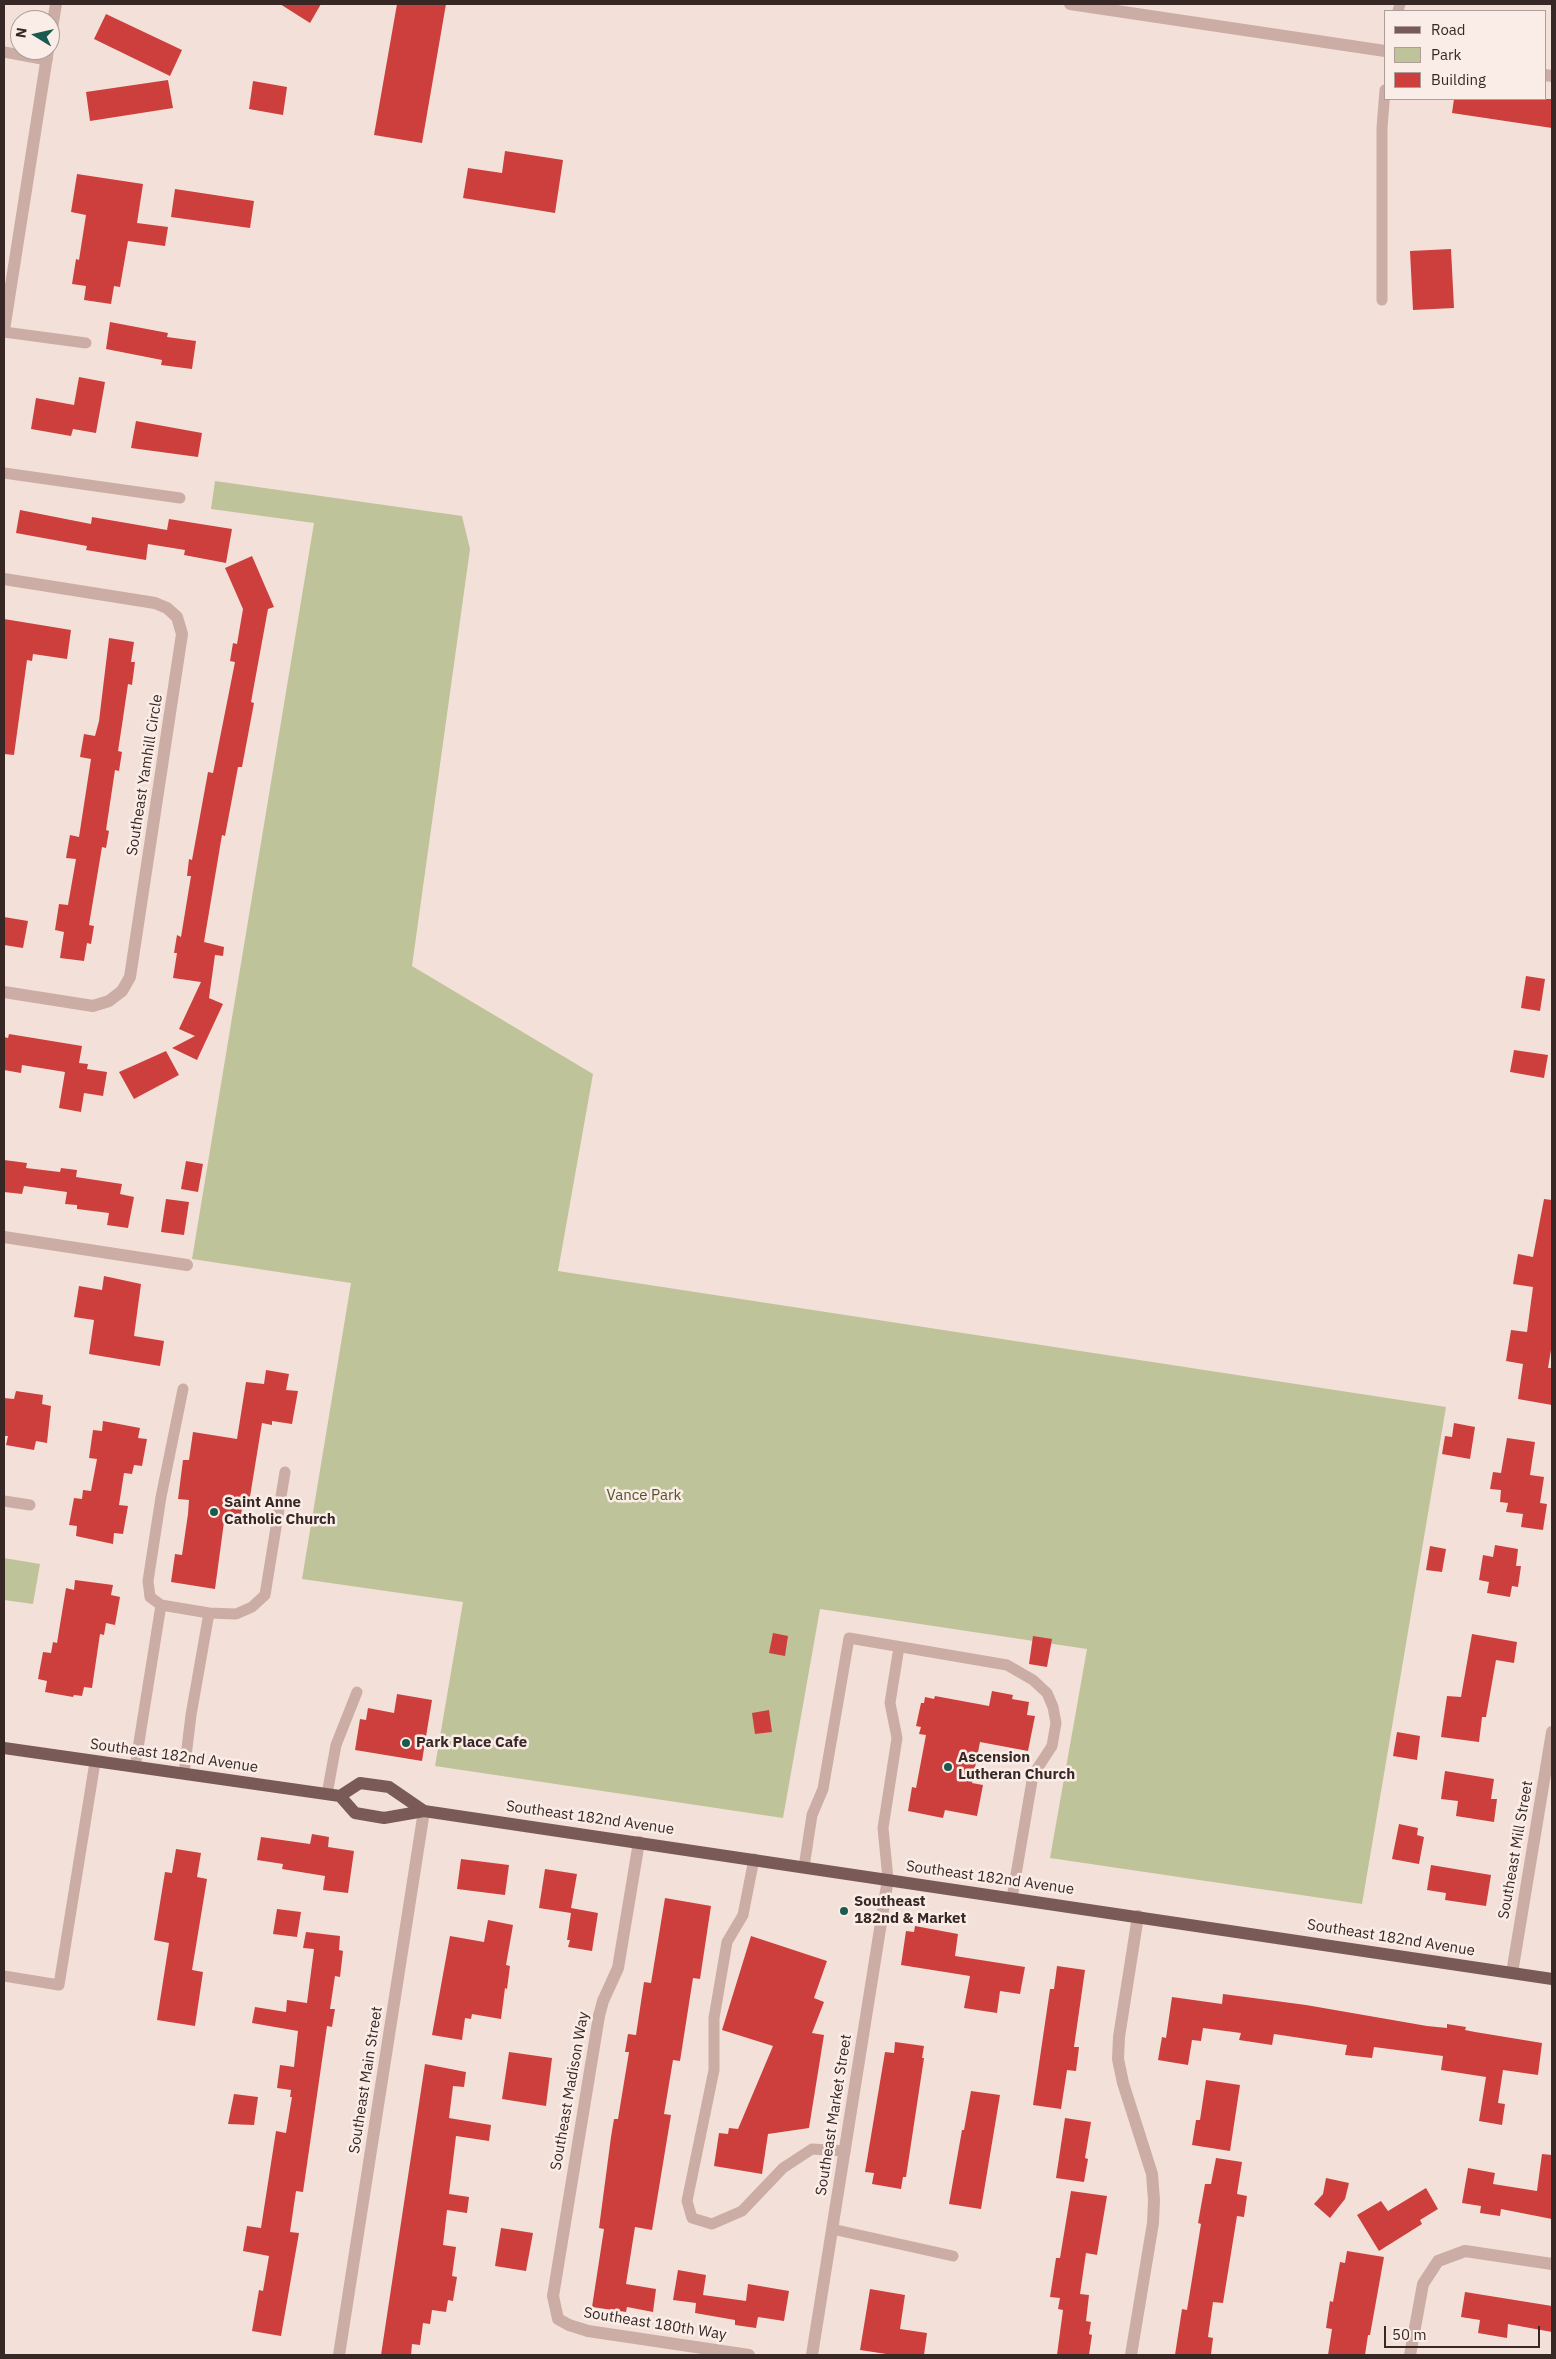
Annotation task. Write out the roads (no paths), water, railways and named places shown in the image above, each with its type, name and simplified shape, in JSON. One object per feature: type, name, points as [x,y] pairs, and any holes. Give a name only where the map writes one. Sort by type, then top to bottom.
[{"type":"main road","name":"Southeast 182nd Avenue","points":[[4,1748],[340,1796],[355,1813],[384,1818],[424,1811],[1552,1979]]},
{"type":"main road","name":"Southeast 182nd Avenue","points":[[340,1796],[360,1783],[389,1787],[424,1811]]},
{"type":"street","points":[[1070,4],[1384,51]]},
{"type":"street","points":[[4,331],[47,60]]},
{"type":"street","name":"Southeast Yamhill Circle","points":[[4,579],[155,603],[167,608],[177,618],[182,634],[130,977],[122,991],[109,1001],[93,1006],[4,992]]},
{"type":"street","points":[[4,1237],[187,1265]]},
{"type":"street","name":"Southeast Mill Street","points":[[1512,1973],[1552,1732]]},
{"type":"street","name":"Southeast Main Street","points":[[339,2355],[424,1811]]},
{"type":"street","name":"Southeast Madison Way","points":[[558,2319],[553,2296],[598,2016],[618,1968],[639,1842]]},
{"type":"street","name":"Southeast Market Street","points":[[812,2355],[888,1879]]},
{"type":"street","points":[[1131,2355],[1153,2223],[1154,2200],[1152,2174],[1122,2083],[1118,2059],[1119,2037],[1138,1916]]},
{"type":"street","points":[[1410,2355],[1423,2284],[1438,2261],[1465,2251],[1552,2264]]},
{"type":"street","name":"Southeast 180th Way","points":[[558,2319],[588,2331],[749,2355]]},
{"type":"lane","points":[[1382,300],[1382,128],[1384,100]]},
{"type":"lane","points":[[4,331],[86,343]]},
{"type":"lane","points":[[4,473],[180,498]]},
{"type":"lane","points":[[183,1389],[161,1497],[148,1581],[150,1597],[161,1605],[209,1613],[236,1614],[252,1607],[265,1595],[285,1472]]},
{"type":"lane","points":[[4,1501],[30,1505]]},
{"type":"lane","points":[[135,1767],[161,1605]]},
{"type":"lane","points":[[184,1773],[191,1714],[209,1613]]},
{"type":"lane","points":[[804,1867],[812,1814],[823,1789],[849,1638],[1007,1664],[1033,1680],[1047,1693],[1053,1707],[1056,1723],[1052,1746],[1033,1775],[1012,1898]]},
{"type":"lane","points":[[888,1879],[883,1828],[897,1738],[890,1703],[899,1647]]},
{"type":"lane","points":[[327,1794],[336,1745],[357,1692]]},
{"type":"lane","points":[[4,1976],[59,1985],[95,1762]]},
{"type":"lane","points":[[754,1859],[743,1915],[727,1942],[714,2018],[714,2070],[687,2201],[692,2218],[712,2224],[742,2211],[783,2168],[812,2149],[845,2151]]},
{"type":"lane","points":[[832,2229],[953,2256]]},
{"type":"place","name":"Saint Anne Catholic Church","points":[[214,1512]]},
{"type":"place","name":"Park Place Cafe","points":[[406,1743]]},
{"type":"place","name":"Ascension Lutheran Church","points":[[948,1767]]},
{"type":"place","name":"Southeast 182nd & Market","points":[[844,1911]]},
{"type":"park label","name":"Vance Park","points":[[644,1496]]}]
